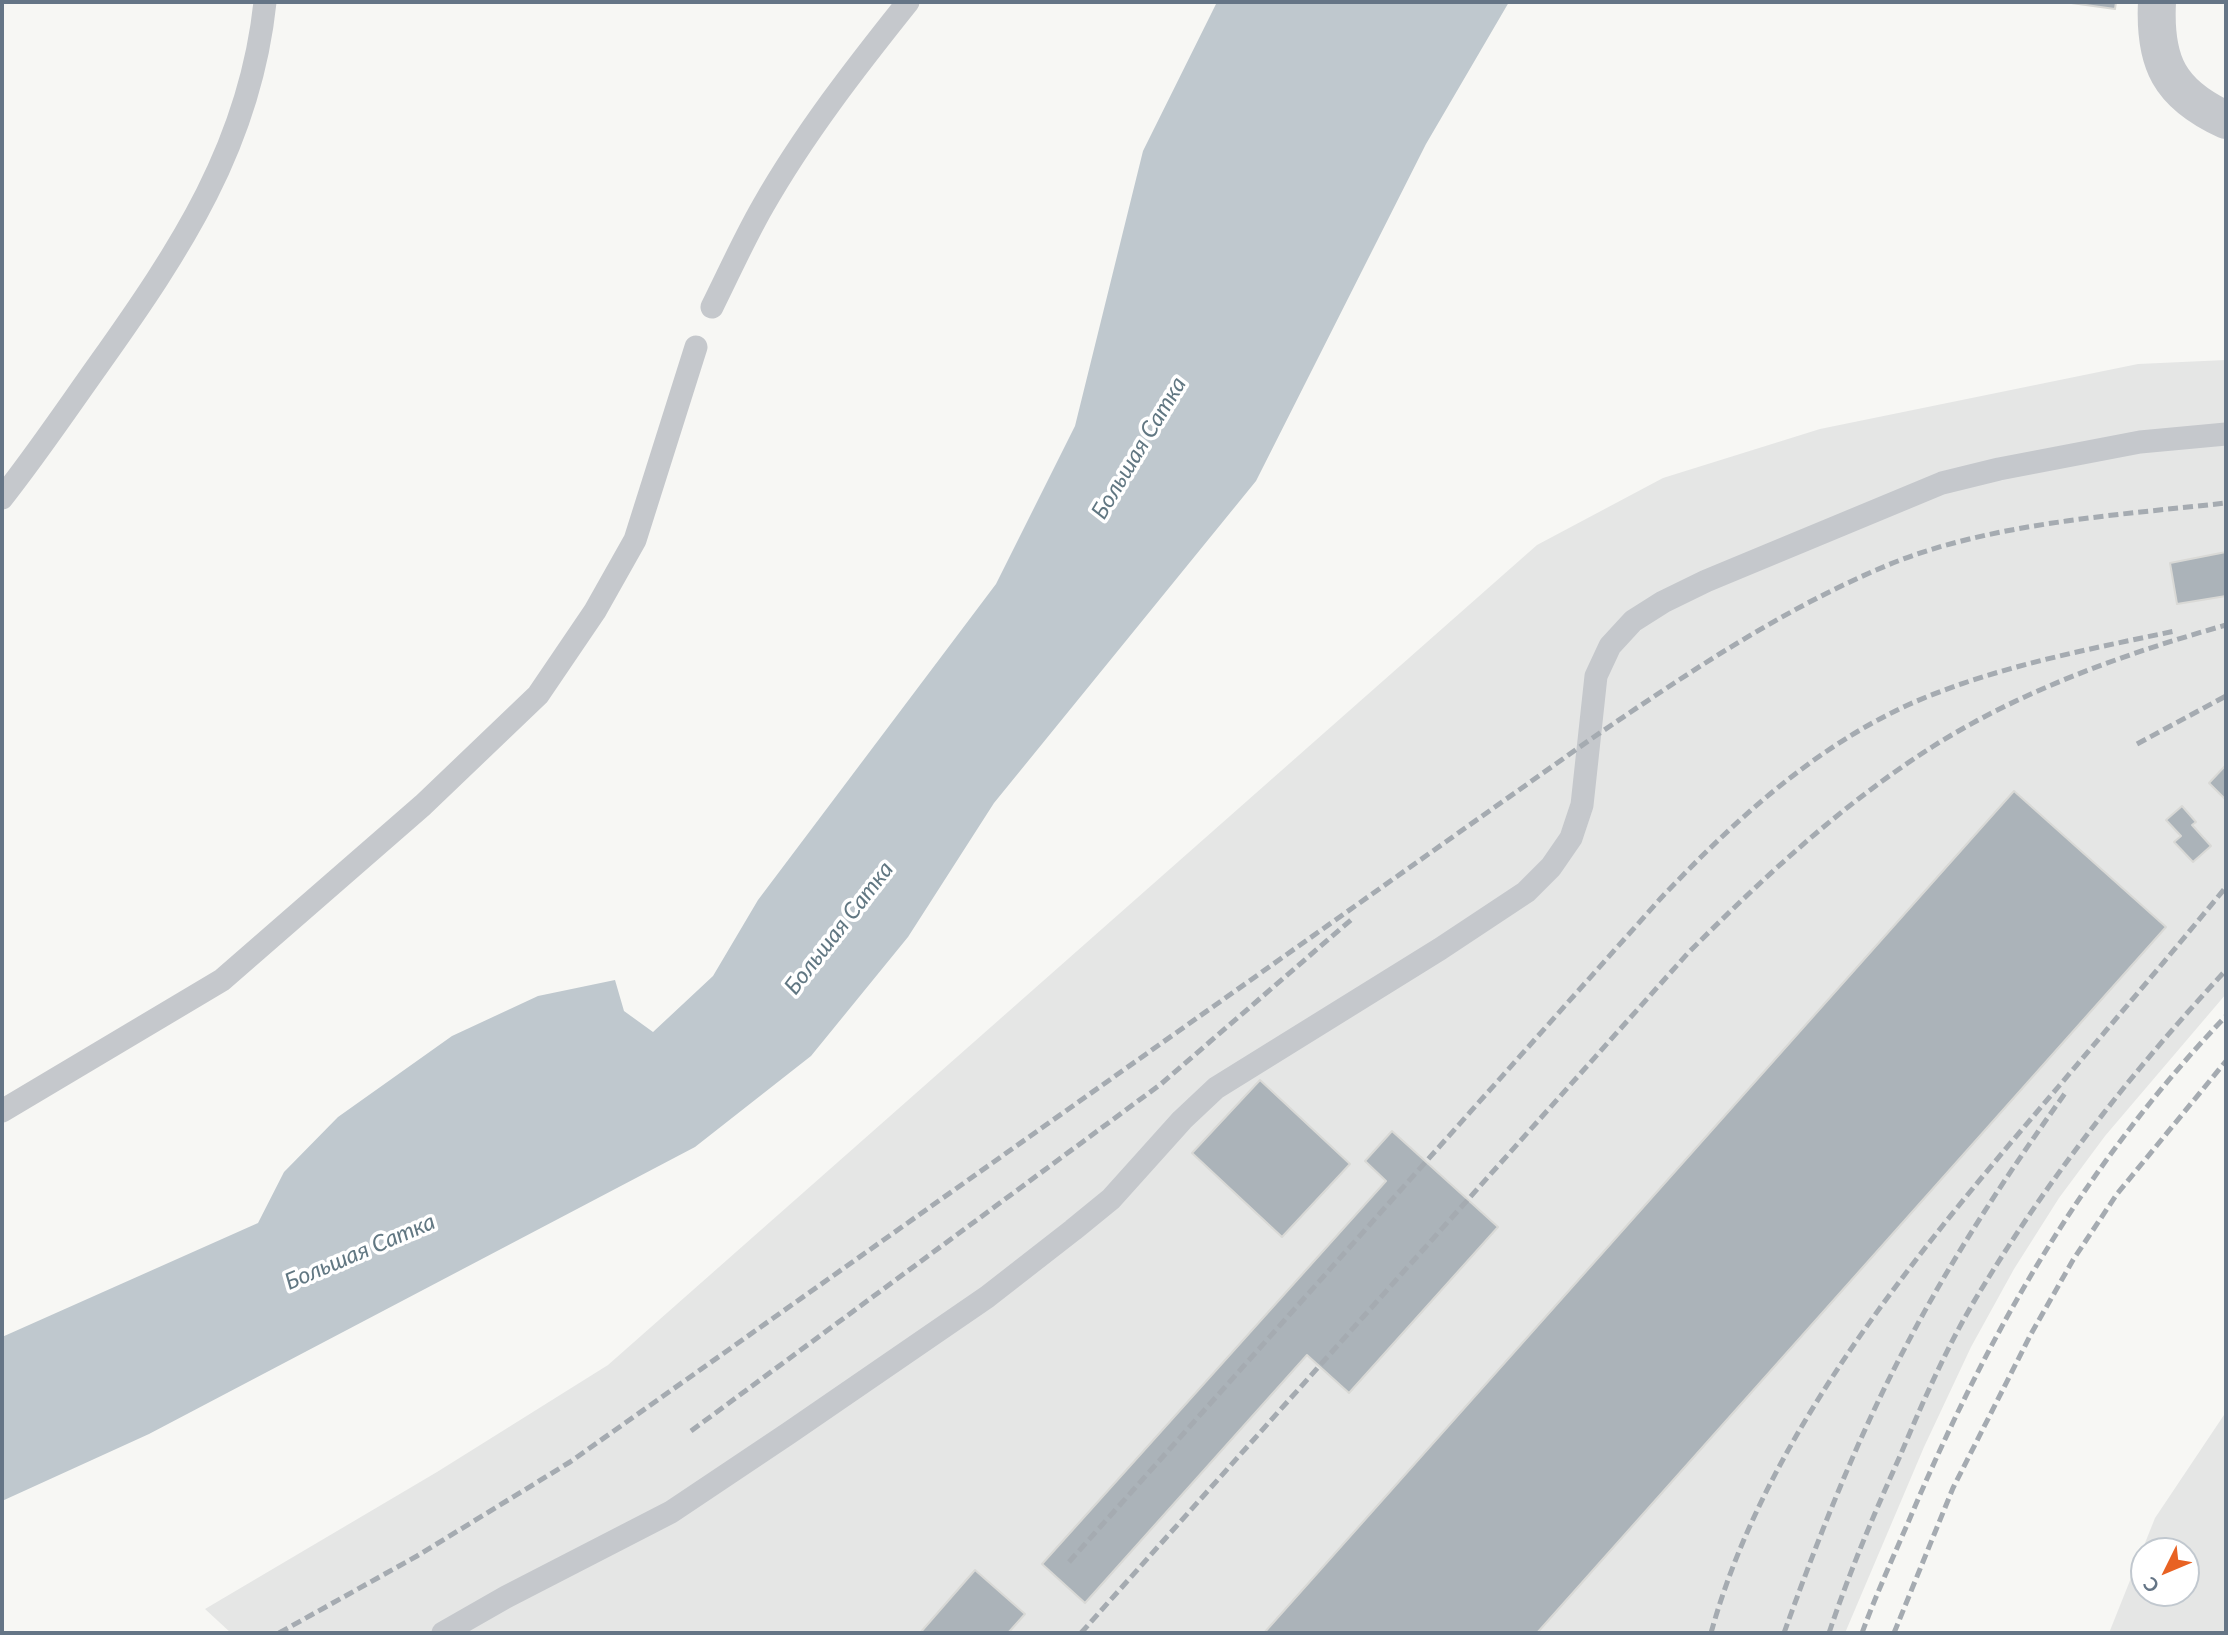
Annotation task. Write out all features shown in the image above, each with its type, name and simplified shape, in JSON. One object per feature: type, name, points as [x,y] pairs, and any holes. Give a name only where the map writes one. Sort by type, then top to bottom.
[{"type":"street","points":[[2157,2],[2155,33],[2160,59],[2179,89],[2206,111],[2226,120]]},
{"type":"lane","points":[[2,498],[179,248],[224,163],[259,52],[265,2]]},
{"type":"lane","points":[[712,307],[763,207],[801,145],[856,66],[908,2]]},
{"type":"lane","points":[[2,1111],[222,980],[423,805],[538,695],[595,611],[635,540],[696,347]]},
{"type":"lane","points":[[443,1633],[506,1597],[671,1512],[800,1426],[987,1297],[1073,1230],[1111,1199],[1182,1120],[1216,1088],[1406,971],[1526,892],[1551,867],[1571,838],[1582,805],[1596,676],[1610,646],[1633,621],[1663,601],[1706,581],[1942,484],[1999,469],[2140,442],[2226,434]]},
{"type":"shaded area","points":[[2226,360],[2226,994],[2105,1136],[2059,1198],[2014,1269],[1971,1347],[1924,1447],[1845,1633],[231,1633],[205,1609],[437,1472],[608,1365],[1537,545],[1663,478],[1820,429],[2138,364]]},
{"type":"shaded area","points":[[2226,1412],[2226,1633],[2109,1633],[2130,1580],[2130,1607],[2200,1607],[2200,1537],[2147,1537],[2155,1518]]},
{"type":"water","name":"Большая Сатка","points":[[1217,2],[1509,2],[1426,144],[1256,481],[994,803],[908,937],[811,1056],[695,1147],[149,1434],[2,1501],[2,1337],[258,1223],[284,1172],[338,1117],[452,1036],[538,996],[615,980],[624,1011],[653,1032],[713,976],[758,900],[996,584],[1075,426],[1143,151]]},
{"type":"building","points":[[2064,2],[2116,2],[2115,9]]},
{"type":"building","points":[[2226,552],[2226,596],[2177,604],[2170,563]]},
{"type":"building","points":[[2226,765],[2226,800],[2209,783]]},
{"type":"building","points":[[2014,791],[2166,927],[1537,1633],[1264,1633]]},
{"type":"building","points":[[2182,806],[2196,822],[2192,825],[2211,846],[2193,862],[2174,842],[2181,836],[2166,820]]},
{"type":"building","points":[[1260,1080],[1350,1164],[1282,1237],[1192,1153]]},
{"type":"building","points":[[1392,1131],[1498,1227],[1349,1393],[1307,1355],[1085,1603],[1042,1564],[1386,1181],[1365,1161]]},
{"type":"building","points":[[975,1570],[1025,1614],[1008,1633],[920,1633]]},
{"type":"railway","points":[[279,1633],[417,1556],[570,1462],[1591,739],[1735,644],[1849,582],[1888,565],[1968,539],[2054,523],[2226,503]]},
{"type":"railway","points":[[1081,1633],[1688,953],[1804,843],[1899,769],[1932,747],[2002,708],[2112,661],[2226,625]]},
{"type":"railway","points":[[1069,1562],[1661,898],[1717,842],[1776,789],[1840,742],[1874,722],[1942,691],[2040,661],[2175,631]]},
{"type":"railway","points":[[2137,744],[2226,696]]},
{"type":"railway","points":[[1711,1633],[1736,1558],[1770,1484],[1810,1412],[1855,1343],[1904,1275],[1956,1210],[2226,887]]},
{"type":"railway","points":[[691,1431],[1161,1084],[1352,919]]},
{"type":"railway","points":[[1829,1633],[1862,1544],[1919,1412],[1972,1305],[2038,1202],[2097,1121],[2160,1044],[2226,970]]},
{"type":"railway","points":[[1862,1633],[1943,1443],[2010,1312],[2047,1249],[2130,1129],[2226,1016]]},
{"type":"railway","points":[[1894,1633],[1953,1488],[2031,1334],[2073,1260],[2117,1194],[2226,1061]]},
{"type":"railway","points":[[1784,1633],[1840,1487],[1907,1344],[1982,1215],[2066,1092]]}]
